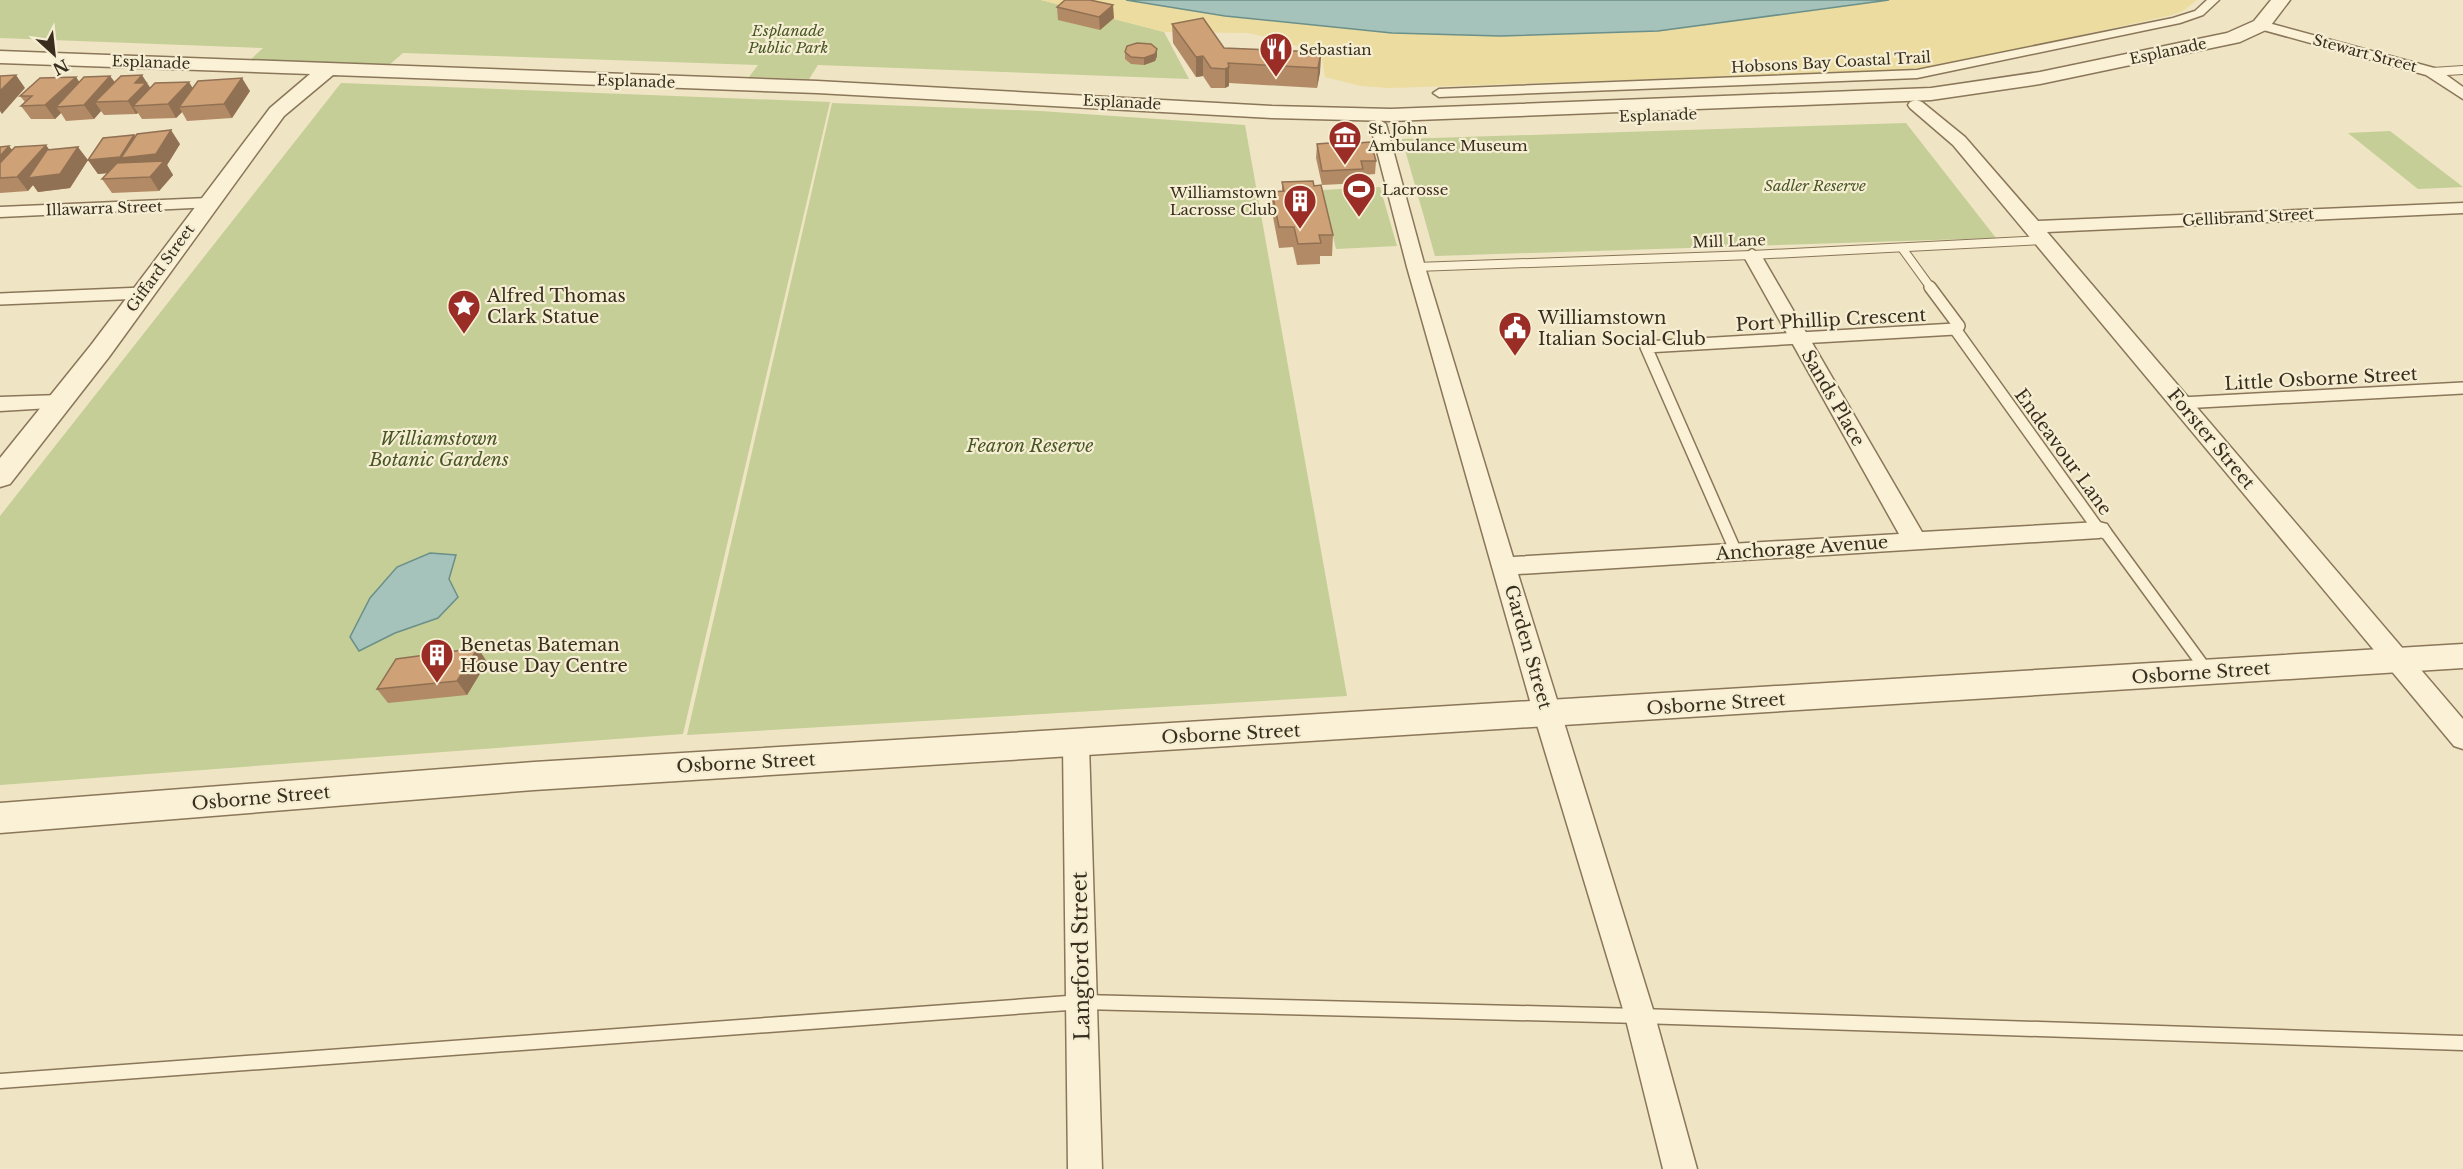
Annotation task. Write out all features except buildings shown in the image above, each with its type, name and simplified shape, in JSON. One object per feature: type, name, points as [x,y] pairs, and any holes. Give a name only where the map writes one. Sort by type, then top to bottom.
[{"type":"street","name":"Hobsons Bay Coastal Trail","points":[[1439,93],[1917,74],[2176,21],[2199,13],[2214,0]]},
{"type":"street","name":"Esplanade","points":[[0,57],[330,68],[994,96],[1376,120],[1968,100],[2040,78],[2233,38],[2261,25],[2281,0]]},
{"type":"street","name":"Stewart Street","points":[[2261,25],[2432,72],[2463,94]]},
{"type":"street","name":"Giffard Street","points":[[0,477],[60,402],[277,112],[330,68]]},
{"type":"street","name":"Forster Street","points":[[1923,102],[1953,126],[1959,141]]},
{"type":"street","name":"Forster Street","points":[[1923,102],[2039,234],[2463,738]]},
{"type":"street","name":"Garden Street","points":[[1376,120],[1416,267],[1547,715],[1640,1016],[1680,1169]]},
{"type":"street","name":"Illawarra Street","points":[[0,212],[208,203]]},
{"type":"street","name":"Gellibrand Street","points":[[2039,234],[2463,208]]},
{"type":"street","name":"Sands Place","points":[[1752,255],[1915,541]]},
{"type":"street","points":[[0,404],[60,402]]},
{"type":"street","name":"Anchorage Avenue","points":[[1505,566],[2099,530]]},
{"type":"street","name":"Osborne Street","points":[[0,818],[534,776],[1547,715],[2463,656]]},
{"type":"street","name":"Langford Street","points":[[1076,744],[1085,1169]]},
{"type":"lane","points":[[2432,72],[2463,70]]},
{"type":"lane","name":"Mill Lane","points":[[1416,267],[1902,248],[2039,234]]},
{"type":"lane","name":"Endeavour Lane","points":[[1902,248],[1959,326],[1955,329],[2099,530],[2107,534],[2208,672]]},
{"type":"lane","points":[[0,299],[142,293]]},
{"type":"lane","name":"Port Phillip Crescent","points":[[1736,552],[1646,347],[1955,329]]},
{"type":"lane","name":"Little Osborne Street","points":[[2181,403],[2463,388]]},
{"type":"lane","points":[[0,1081],[1082,1002],[1640,1016],[2463,1043]]},
{"type":"green space","name":"Esplanade Public Park","points":[[0,0],[1041,0],[1164,32],[1189,79],[818,65],[809,79],[749,77],[758,65],[403,53],[389,65],[251,59],[263,48],[0,38]]},
{"type":"green space","name":"Williamstown Botanic Gardens","points":[[341,83],[830,102],[683,734],[0,785],[0,516]]},
{"type":"green space","name":"Fearon Reserve","points":[[832,103],[1040,111],[1245,125],[1347,696],[687,735]]},
{"type":"green space","name":"Sadler Reserve","points":[[1906,123],[1996,238],[1435,256],[1402,139]]},
{"type":"green space","points":[[2390,131],[2463,187],[2418,189],[2348,133]]},
{"type":"green space","name":"Lacrosse","points":[[1380,187],[1397,246],[1336,249],[1322,190]]},
{"type":"sand","points":[[1041,0],[1126,0],[1225,16],[1392,33],[1500,36],[1658,31],[1889,0],[2197,0],[2183,11],[2172,15],[1946,65],[1894,71],[1389,88],[1361,86],[1325,77],[1322,58],[1285,41],[1248,33],[1164,32]]},
{"type":"water","points":[[1126,0],[1889,0],[1658,31],[1500,36],[1392,33],[1225,16]]},
{"type":"water","points":[[430,553],[456,555],[449,579],[458,597],[438,618],[395,633],[359,651],[350,637],[370,598],[397,567]]},
{"type":"place","name":"Sebastian","points":[[1276,78]]},
{"type":"place","name":"St. John Ambulance Museum","points":[[1345,166]]},
{"type":"place","name":"Lacrosse","points":[[1359,218]]},
{"type":"place","name":"Williamstown Lacrosse Club","points":[[1300,230]]},
{"type":"place","name":"Alfred Thomas Clark Statue","points":[[464,335]]},
{"type":"place","name":"Williamstown Italian Social Club","points":[[1515,357]]},
{"type":"place","name":"Benetas Bateman House Day Centre","points":[[437,684]]}]
